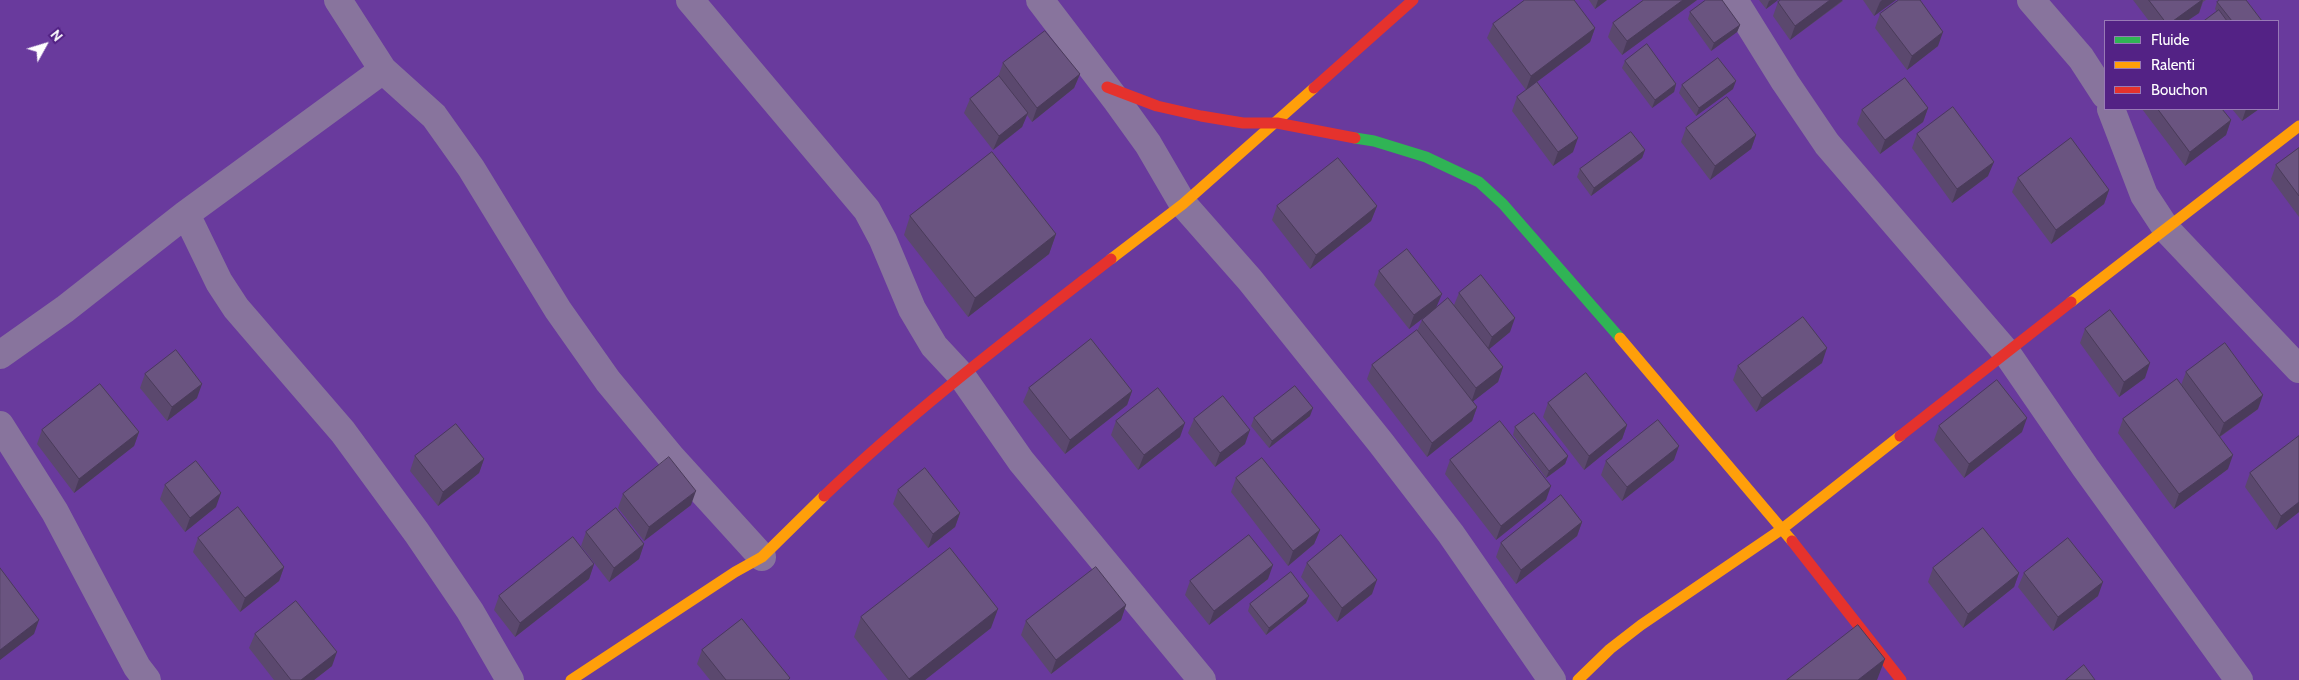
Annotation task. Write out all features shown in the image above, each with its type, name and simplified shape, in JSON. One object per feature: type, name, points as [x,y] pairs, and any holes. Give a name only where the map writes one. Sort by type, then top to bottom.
[{"type":"street","points":[[338,0],[383,70],[434,116],[471,168],[558,310],[608,381],[671,457],[762,557]]},
{"type":"street","points":[[690,0],[867,210],[884,240],[912,309],[934,346],[961,375],[1021,461],[1202,680]]},
{"type":"street","points":[[1040,0],[1148,144],[1183,204],[1250,280],[1381,443],[1451,534],[1552,680]]},
{"type":"street","points":[[571,680],[735,572],[762,557],[873,449],[961,375],[1183,204],[1277,123],[1412,0]]},
{"type":"street","points":[[1734,0],[1827,144],[2006,352],[2085,467],[2239,680]]},
{"type":"street","points":[[2032,0],[2081,58],[2104,93]]},
{"type":"street","points":[[0,355],[65,309],[186,214],[383,70]]},
{"type":"street","points":[[1106,86],[1157,106],[1201,116],[1243,123],[1277,123],[1374,141],[1426,157],[1479,182],[1503,204],[1556,267],[1652,374],[1782,529],[1901,680]]},
{"type":"street","points":[[2111,110],[2144,195],[2167,230],[2299,369]]},
{"type":"street","points":[[1578,680],[1610,649],[1641,625],[1782,529],[2006,352],[2167,230],[2299,126]]},
{"type":"street","points":[[186,214],[219,282],[236,308],[343,432],[417,532],[470,611],[510,680]]},
{"type":"street","points":[[0,425],[55,512],[137,667],[147,680]]},
{"type":"shaded area","points":[[0,0],[2299,0],[2299,680],[0,680]]},
{"type":"building","points":[[1525,0],[1574,0],[1595,28],[1531,76],[1493,24]]},
{"type":"building","points":[[1644,0],[1683,0],[1627,41],[1613,23]]},
{"type":"building","points":[[1706,0],[1722,0],[1740,25],[1714,43],[1690,12]]},
{"type":"building","points":[[1781,0],[1830,0],[1795,26],[1778,2]]},
{"type":"building","points":[[1899,0],[1920,0],[1943,32],[1912,56],[1880,14]]},
{"type":"building","points":[[2149,0],[2202,0],[2174,20],[2164,20]]},
{"type":"building","points":[[2220,0],[2246,0],[2261,20],[2231,20],[2217,2]]},
{"type":"building","points":[[2219,10],[2226,20],[2205,20]]},
{"type":"building","points":[[1045,31],[1080,74],[1037,108],[1003,63]]},
{"type":"building","points":[[1647,44],[1676,84],[1655,100],[1625,61]]},
{"type":"building","points":[[1718,58],[1736,81],[1699,108],[1682,85]]},
{"type":"building","points":[[999,76],[1028,113],[999,136],[970,99]]},
{"type":"building","points":[[1905,78],[1928,108],[1885,140],[1862,110]]},
{"type":"building","points":[[1537,82],[1578,138],[1558,152],[1517,97]]},
{"type":"building","points":[[1727,97],[1756,135],[1715,166],[1686,128]]},
{"type":"building","points":[[1953,107],[1994,162],[1957,189],[1917,134]]},
{"type":"building","points":[[2159,110],[2223,110],[2231,120],[2190,152]]},
{"type":"building","points":[[1631,132],[1645,150],[1594,188],[1580,169]]},
{"type":"building","points":[[2071,138],[2109,190],[2056,230],[2018,178]]},
{"type":"building","points":[[2299,148],[2299,196],[2276,165]]},
{"type":"building","points":[[992,152],[1056,234],[975,298],[910,216]]},
{"type":"building","points":[[1338,158],[1377,206],[1316,255],[1277,206]]},
{"type":"building","points":[[1407,249],[1442,294],[1414,315],[1379,271]]},
{"type":"building","points":[[1481,275],[1515,318],[1492,337],[1459,293]]},
{"type":"building","points":[[1448,298],[1503,367],[1476,388],[1422,320]]},
{"type":"building","points":[[2110,310],[2150,363],[2124,382],[2085,329]]},
{"type":"building","points":[[1803,317],[1827,348],[1762,398],[1738,366]]},
{"type":"building","points":[[1417,330],[1477,407],[1432,443],[1372,365]]},
{"type":"building","points":[[1091,339],[1132,391],[1070,440],[1029,388]]},
{"type":"building","points":[[2225,343],[2263,395],[2224,423],[2186,372]]},
{"type":"building","points":[[176,350],[202,384],[172,407],[145,374]]},
{"type":"building","points":[[1586,373],[1627,425],[1589,456],[1548,403]]},
{"type":"building","points":[[2177,379],[2233,455],[2179,494],[2123,419]]},
{"type":"building","points":[[1997,380],[2027,418],[1969,464],[1939,426]]},
{"type":"building","points":[[100,384],[139,432],[79,479],[42,430]]},
{"type":"building","points":[[1295,386],[1313,408],[1272,441],[1254,418]]},
{"type":"building","points":[[1158,388],[1185,423],[1144,455],[1116,421]]},
{"type":"building","points":[[1223,396],[1250,430],[1220,453],[1194,419]]},
{"type":"building","points":[[1534,413],[1568,456],[1549,471],[1515,427]]},
{"type":"building","points":[[1658,420],[1679,446],[1627,487],[1606,461]]},
{"type":"building","points":[[1500,421],[1551,486],[1501,526],[1450,460]]},
{"type":"building","points":[[456,424],[484,459],[443,492],[415,456]]},
{"type":"building","points":[[2299,436],[2299,502],[2281,516],[2250,473]]},
{"type":"building","points":[[669,457],[696,491],[649,527],[623,494]]},
{"type":"building","points":[[1262,458],[1320,530],[1293,551],[1236,478]]},
{"type":"building","points":[[196,461],[221,493],[190,518],[165,485]]},
{"type":"building","points":[[925,468],[960,513],[933,534],[898,490]]},
{"type":"building","points":[[1561,495],[1582,522],[1521,570],[1501,543]]},
{"type":"building","points":[[238,507],[284,567],[245,598],[198,538]]},
{"type":"building","points":[[616,508],[644,544],[614,568],[586,532]]},
{"type":"building","points":[[1983,528],[2019,573],[1968,614],[1933,568]]},
{"type":"building","points":[[1249,535],[1273,565],[1214,611],[1190,581]]},
{"type":"building","points":[[1341,535],[1377,580],[1342,608],[1307,563]]},
{"type":"building","points":[[573,537],[594,564],[520,623],[499,596]]},
{"type":"building","points":[[2068,538],[2103,582],[2058,617],[2024,573]]},
{"type":"building","points":[[950,548],[998,609],[909,679],[861,617]]},
{"type":"building","points":[[1096,567],[1126,605],[1056,660],[1026,621]]},
{"type":"building","points":[[0,568],[39,620],[0,650]]},
{"type":"building","points":[[1291,572],[1309,596],[1269,628],[1250,604]]},
{"type":"building","points":[[296,601],[337,652],[301,680],[291,680],[255,634]]},
{"type":"building","points":[[742,619],[790,678],[788,680],[726,680],[702,650]]},
{"type":"building","points":[[1858,625],[1885,659],[1858,680],[1787,680]]},
{"type":"building","points":[[2084,665],[2095,680],[2066,680]]},
{"type":"traffic: fast","points":[[1355,138],[1374,141],[1426,157],[1479,182],[1503,204],[1620,338]]},
{"type":"traffic: slow","points":[[1111,259],[1183,204],[1314,88]]},
{"type":"traffic: slow","points":[[2071,302],[2299,126]]},
{"type":"traffic: slow","points":[[1620,338],[1792,541]]},
{"type":"traffic: slow","points":[[1578,680],[1610,649],[1641,625],[1782,529],[1900,436]]},
{"type":"traffic: slow","points":[[571,680],[735,572],[762,557],[824,496]]},
{"type":"traffic: jam","points":[[1314,88],[1413,0]]},
{"type":"traffic: jam","points":[[1107,87],[1157,106],[1201,116],[1243,123],[1277,123],[1355,138]]},
{"type":"traffic: jam","points":[[824,496],[929,403],[1111,259]]},
{"type":"traffic: jam","points":[[1900,436],[2071,302]]},
{"type":"traffic: jam","points":[[1792,541],[1901,680]]}]
